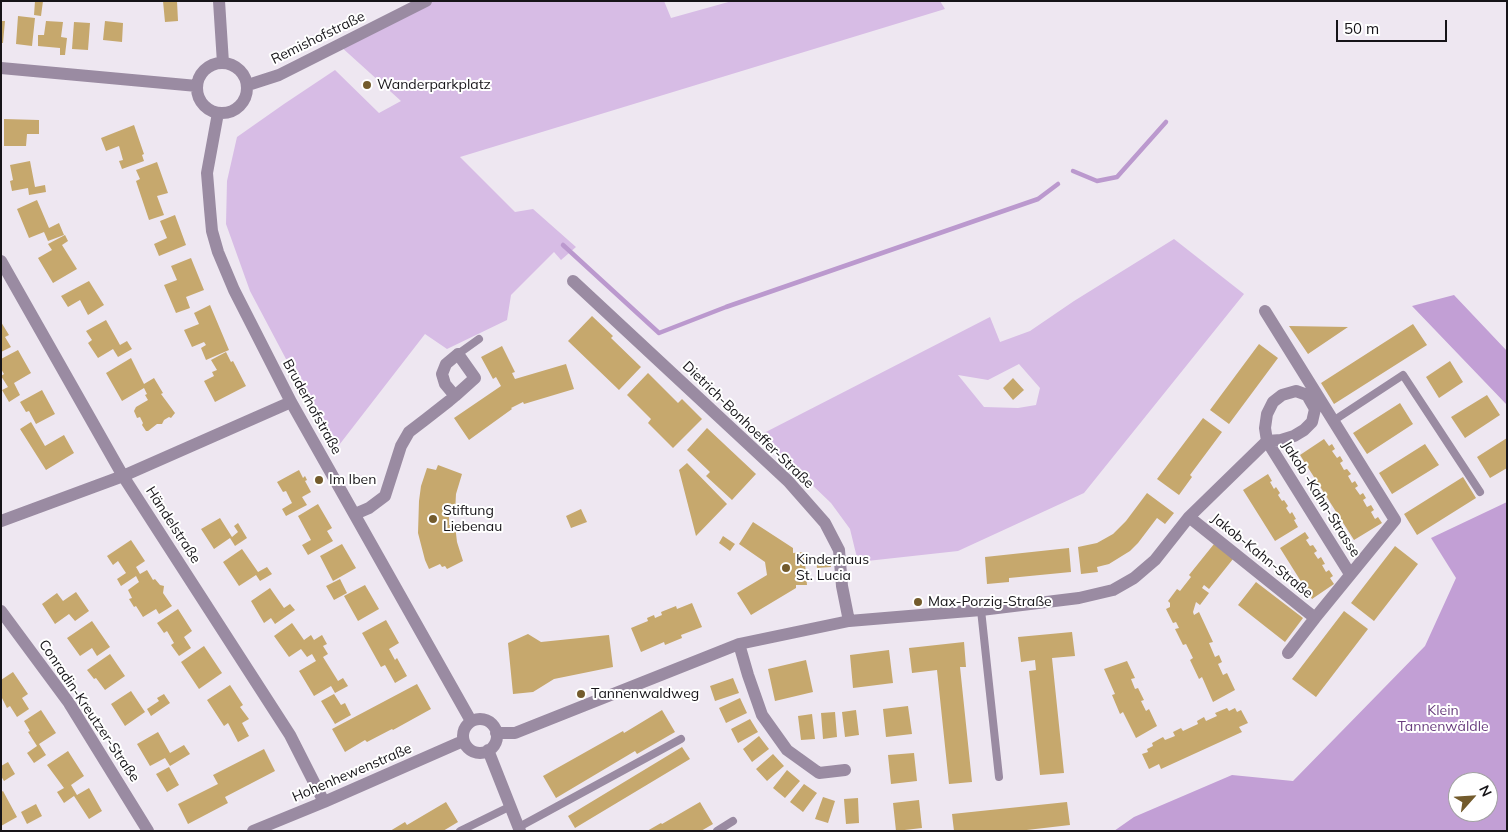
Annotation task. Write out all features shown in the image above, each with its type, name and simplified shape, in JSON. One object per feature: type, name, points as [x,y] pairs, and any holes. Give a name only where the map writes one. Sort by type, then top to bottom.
[{"type":"street","points":[[219,1],[223,63]]},
{"type":"street","name":"Remishofstraße","points":[[248,85],[280,75],[426,1]]},
{"type":"street","points":[[223,63],[234,66],[243,74],[248,85],[247,97],[240,107],[230,113],[218,114],[206,108],[202,103],[197,86],[201,74],[211,66],[223,63]]},
{"type":"street","points":[[1,68],[197,86]]},
{"type":"street","name":"Bruderhofstraße","points":[[218,114],[207,173],[212,231],[218,252],[234,290],[291,402],[471,721]]},
{"type":"street","name":"Händelstraße","points":[[1,261],[123,476],[290,735],[324,802]]},
{"type":"street","name":"Dietrich-Bonhoeffer-Straße","points":[[573,281],[788,480],[826,523],[839,550],[842,586],[849,621]]},
{"type":"street","points":[[1265,311],[1320,408]]},
{"type":"street","points":[[355,514],[369,508],[385,496],[401,446],[409,432],[455,396],[475,378],[458,354],[446,364],[442,374],[445,384],[455,396]]},
{"type":"street","points":[[1267,441],[1265,428],[1267,414],[1274,402],[1282,395],[1296,391],[1307,396],[1333,421]]},
{"type":"street","points":[[1,521],[123,476],[291,402]]},
{"type":"street","points":[[496,733],[515,733],[739,644],[849,621],[981,610],[1080,598],[1114,590],[1134,578],[1155,560],[1189,517],[1267,441],[1281,440],[1304,430],[1312,422],[1320,408]]},
{"type":"street","name":"Jakob-Kahn-Straße","points":[[1288,653],[1394,520],[1333,421]]},
{"type":"street","name":"Jakob -Kahn-Strasse","points":[[1267,441],[1350,574]]},
{"type":"street","name":"Jakob-Kahn-Straße","points":[[1189,517],[1315,618]]},
{"type":"street","name":"Conradin-Kreutzer-Straße","points":[[1,611],[69,703],[148,831]]},
{"type":"street","points":[[739,644],[762,715],[787,750],[819,772],[845,770]]},
{"type":"street","points":[[477,719],[490,722],[496,733],[496,740],[493,746],[481,753],[467,748],[462,733],[465,726],[477,719]]},
{"type":"street","name":"Hohenhewenstraße","points":[[252,831],[464,741]]},
{"type":"street","points":[[488,750],[519,829]]},
{"type":"lane","points":[[458,354],[479,339]]},
{"type":"lane","points":[[1333,421],[1403,375],[1480,492]]},
{"type":"lane","points":[[981,610],[999,777]]},
{"type":"lane","points":[[519,829],[681,739]]},
{"type":"lane","points":[[460,831],[511,806]]},
{"type":"lane","points":[[717,831],[733,821]]},
{"type":"shaded area","points":[[426,1],[664,1],[671,18],[732,1],[940,1],[945,9],[460,157],[515,212],[533,209],[576,247],[561,260],[554,252],[511,295],[507,320],[447,349],[425,334],[336,449],[250,291],[226,224],[227,181],[237,137],[335,70],[379,113],[401,101],[339,45]]},
{"type":"shaded area","points":[[1174,239],[1244,294],[1084,493],[958,551],[858,562],[850,529],[831,503],[760,435],[990,317],[1000,342],[1030,331],[1074,301]],"holes":[[[1019,364],[1040,388],[1036,405],[1018,408],[984,407],[958,375],[988,380]]]},
{"type":"green space","points":[[1454,295],[1507,351],[1507,405],[1412,306]]},
{"type":"green space","name":"Klein Tannenwäldle","points":[[1507,502],[1507,831],[1114,831],[1134,817],[1232,775],[1293,781],[1425,646],[1456,578],[1431,538]]},
{"type":"building","points":[[35,1],[43,1],[41,16],[34,15]]},
{"type":"building","points":[[163,1],[177,1],[178,21],[165,22]]},
{"type":"building","points":[[18,16],[35,18],[32,46],[16,44]]},
{"type":"building","points":[[1,21],[5,21],[3,43],[1,43]]},
{"type":"building","points":[[46,21],[63,22],[61,37],[67,38],[65,55],[60,55],[60,48],[38,46],[38,35],[44,35]]},
{"type":"building","points":[[105,21],[123,23],[122,42],[103,40]]},
{"type":"building","points":[[74,22],[90,23],[88,50],[72,49]]},
{"type":"building","points":[[4,119],[39,120],[39,134],[27,134],[26,146],[4,146]]},
{"type":"building","points":[[134,125],[144,154],[142,155],[144,161],[122,169],[119,161],[123,160],[119,146],[106,151],[101,138]]},
{"type":"building","points":[[30,161],[35,187],[45,185],[46,192],[29,195],[28,188],[12,191],[10,181],[13,180],[10,165]]},
{"type":"building","points":[[157,162],[168,193],[157,196],[164,215],[149,220],[136,181],[140,179],[136,170]]},
{"type":"building","points":[[37,200],[49,228],[59,223],[64,235],[48,241],[44,232],[29,238],[17,209]]},
{"type":"building","points":[[175,215],[186,245],[159,256],[154,244],[167,238],[160,221]]},
{"type":"building","points":[[65,235],[68,241],[62,245],[77,269],[53,283],[38,258],[52,250],[48,244]]},
{"type":"building","points":[[191,258],[204,290],[186,297],[190,308],[176,313],[164,285],[177,280],[171,266]]},
{"type":"building","points":[[89,281],[104,305],[88,315],[80,300],[68,307],[61,296]]},
{"type":"building","points":[[210,305],[229,350],[206,360],[201,348],[206,345],[204,342],[192,347],[184,330],[199,324],[194,313]]},
{"type":"building","points":[[592,316],[613,336],[611,338],[641,367],[619,390],[568,341]]},
{"type":"building","points":[[106,320],[120,345],[127,341],[132,349],[118,357],[113,349],[98,358],[88,343],[92,340],[86,331]]},
{"type":"building","points":[[1,322],[9,335],[5,337],[11,347],[1,352]]},
{"type":"building","points":[[1413,324],[1427,345],[1334,404],[1321,383]]},
{"type":"building","points":[[1289,326],[1348,327],[1308,354]]},
{"type":"building","points":[[1259,344],[1278,358],[1229,424],[1210,410]]},
{"type":"building","points":[[502,346],[515,372],[512,373],[515,379],[566,364],[574,389],[524,404],[523,402],[511,408],[469,440],[454,418],[501,386],[496,377],[493,379],[481,357]]},
{"type":"building","points":[[18,350],[31,373],[14,383],[20,395],[9,402],[2,390],[8,387],[1,376],[4,374],[1,369],[1,359]]},
{"type":"building","points":[[226,352],[246,386],[215,402],[204,381],[214,376],[212,372],[217,370],[211,360]]},
{"type":"building","points":[[131,358],[144,384],[154,378],[163,393],[161,394],[175,413],[171,418],[169,417],[164,420],[162,424],[157,424],[148,431],[146,431],[140,417],[137,418],[134,411],[136,407],[148,400],[144,388],[122,401],[106,373]]},
{"type":"building","points":[[1450,361],[1463,382],[1439,398],[1426,377]]},
{"type":"building","points":[[648,373],[678,403],[682,399],[702,419],[673,448],[648,423],[651,419],[627,395]]},
{"type":"building","points":[[1013,378],[1024,390],[1013,400],[1003,388]]},
{"type":"building","points":[[42,390],[55,414],[36,424],[29,411],[26,412],[20,402]]},
{"type":"building","points":[[1487,395],[1500,415],[1465,438],[1451,417]]},
{"type":"building","points":[[1400,403],[1413,424],[1367,454],[1353,433]]},
{"type":"building","points":[[1203,418],[1222,432],[1190,475],[1192,477],[1179,495],[1157,479]]},
{"type":"building","points":[[31,422],[45,446],[64,435],[74,453],[46,470],[20,429]]},
{"type":"building","points":[[707,428],[756,474],[732,500],[706,476],[710,472],[687,450]]},
{"type":"building","points":[[1507,438],[1507,468],[1490,478],[1477,457]]},
{"type":"building","points":[[1324,439],[1329,446],[1332,444],[1335,449],[1332,451],[1337,458],[1340,456],[1343,461],[1340,463],[1344,470],[1347,469],[1351,474],[1348,476],[1352,483],[1355,481],[1358,486],[1355,488],[1360,495],[1363,493],[1366,498],[1363,500],[1367,507],[1371,505],[1374,510],[1371,512],[1375,519],[1378,517],[1382,523],[1354,540],[1300,455]]},
{"type":"building","points":[[1425,444],[1439,465],[1392,494],[1379,473]]},
{"type":"building","points":[[687,463],[727,504],[696,536],[679,470]]},
{"type":"building","name":"Stiftung Liebenau","points":[[438,465],[462,474],[456,494],[455,512],[449,512],[449,525],[455,525],[457,542],[463,561],[447,569],[440,564],[429,569],[418,533],[419,501],[421,486],[427,468],[436,470]]},
{"type":"building","points":[[299,470],[303,478],[305,476],[307,480],[305,481],[311,492],[302,497],[307,505],[286,516],[282,509],[292,503],[286,491],[283,492],[277,482]]},
{"type":"building","points":[[1268,474],[1274,489],[1276,487],[1280,493],[1278,495],[1288,506],[1286,508],[1290,514],[1292,512],[1296,519],[1294,520],[1298,527],[1275,541],[1243,490]]},
{"type":"building","points":[[1463,477],[1476,498],[1417,535],[1404,514]]},
{"type":"building","points":[[1147,493],[1174,513],[1165,524],[1157,518],[1130,551],[1109,564],[1097,567],[1098,572],[1081,574],[1078,547],[1097,543],[1113,534],[1126,521]]},
{"type":"building","points":[[318,504],[332,528],[327,531],[333,541],[308,555],[302,545],[311,540],[298,516]]},
{"type":"building","points":[[581,509],[587,522],[571,528],[566,516]]},
{"type":"building","points":[[220,518],[232,537],[238,532],[234,526],[238,523],[247,538],[235,546],[230,538],[214,549],[201,529]]},
{"type":"building","name":"Kinderhaus St. Lucia","points":[[753,522],[793,548],[793,553],[804,552],[807,585],[796,585],[796,588],[751,615],[737,593],[767,575],[765,562],[739,544]]},
{"type":"building","points":[[1305,532],[1309,538],[1306,540],[1317,551],[1314,553],[1318,559],[1321,557],[1325,564],[1322,565],[1326,572],[1329,570],[1333,576],[1330,578],[1334,584],[1312,599],[1280,548]]},
{"type":"building","points":[[723,536],[735,544],[730,551],[719,543]]},
{"type":"building","points":[[131,540],[145,561],[136,567],[140,574],[147,570],[153,580],[155,579],[160,585],[164,586],[163,593],[172,606],[159,614],[156,609],[143,617],[136,606],[134,607],[129,599],[132,598],[128,590],[139,582],[136,576],[121,586],[117,579],[126,573],[118,561],[113,565],[107,556]]},
{"type":"building","points":[[342,544],[356,568],[333,581],[320,556]]},
{"type":"building","points":[[1214,544],[1233,559],[1209,589],[1204,585],[1202,588],[1209,593],[1200,605],[1196,602],[1193,612],[1194,615],[1199,612],[1213,642],[1209,643],[1215,657],[1219,655],[1222,662],[1218,664],[1223,675],[1227,673],[1235,690],[1213,702],[1202,677],[1199,679],[1190,660],[1193,658],[1186,644],[1183,645],[1175,629],[1179,628],[1176,622],[1173,623],[1166,609],[1170,607],[1168,601],[1177,589],[1180,591],[1191,577],[1189,575]]},
{"type":"building","points":[[1395,546],[1418,564],[1374,621],[1351,603]]},
{"type":"building","points":[[1069,548],[1071,572],[1009,578],[1009,582],[987,584],[985,557]]},
{"type":"building","points":[[242,549],[258,572],[267,567],[272,574],[260,581],[256,575],[239,586],[223,562]]},
{"type":"building","points":[[831,559],[831,567],[817,568],[816,560]]},
{"type":"building","points":[[340,579],[347,593],[334,600],[326,586]]},
{"type":"building","points":[[1256,582],[1303,618],[1285,642],[1238,605]]},
{"type":"building","points":[[365,585],[379,609],[358,621],[344,596]]},
{"type":"building","points":[[270,588],[284,608],[290,604],[295,610],[275,624],[271,618],[264,623],[251,601]]},
{"type":"building","points":[[76,592],[89,611],[75,621],[69,614],[55,624],[42,604],[57,593],[63,601]]},
{"type":"building","points":[[692,603],[702,627],[681,635],[682,638],[665,645],[664,642],[641,652],[631,628],[648,621],[647,618],[654,615],[655,618],[662,615],[661,612],[676,606],[677,609]]},
{"type":"building","points":[[178,609],[192,631],[184,637],[191,648],[179,656],[171,645],[174,643],[167,631],[164,633],[157,623]]},
{"type":"building","points":[[1344,611],[1368,629],[1316,697],[1292,679]]},
{"type":"building","points":[[386,620],[399,643],[389,649],[395,660],[397,658],[407,676],[395,683],[385,665],[381,667],[362,633]]},
{"type":"building","points":[[92,621],[110,647],[97,656],[92,648],[80,656],[67,638]]},
{"type":"building","points":[[292,623],[304,640],[311,635],[314,640],[322,635],[327,644],[323,646],[328,654],[323,657],[338,681],[343,678],[348,686],[335,693],[331,686],[314,696],[299,671],[316,661],[312,654],[307,657],[301,649],[289,657],[274,636]]},
{"type":"building","points":[[1072,632],[1075,656],[1052,658],[1064,773],[1040,775],[1029,671],[1036,670],[1035,660],[1021,662],[1018,637]]},
{"type":"building","points":[[528,634],[541,642],[609,635],[613,667],[554,679],[533,692],[513,694],[508,643]]},
{"type":"building","points":[[964,642],[966,667],[960,667],[972,782],[949,784],[937,670],[912,673],[909,648]]},
{"type":"building","points":[[204,646],[222,673],[199,689],[181,662]]},
{"type":"building","points":[[889,650],[893,683],[853,688],[850,655]]},
{"type":"building","points":[[110,654],[125,676],[105,690],[87,670]]},
{"type":"building","points":[[806,660],[813,692],[775,701],[768,669]]},
{"type":"building","points":[[1127,661],[1135,678],[1131,679],[1135,689],[1138,688],[1144,700],[1141,701],[1146,711],[1149,709],[1157,726],[1136,738],[1123,712],[1120,714],[1112,695],[1115,694],[1104,669]]},
{"type":"building","points":[[13,672],[28,694],[22,698],[29,709],[17,717],[10,706],[7,708],[1,696],[1,680]]},
{"type":"building","points":[[733,678],[739,693],[715,701],[710,686]]},
{"type":"building","points":[[417,684],[431,709],[393,730],[367,742],[365,740],[345,752],[332,729]]},
{"type":"building","points":[[230,685],[243,705],[240,707],[249,719],[242,723],[249,736],[238,742],[228,723],[224,726],[207,700]]},
{"type":"building","points":[[131,691],[145,712],[125,726],[111,704]]},
{"type":"building","points":[[164,694],[170,703],[151,716],[147,709],[159,701],[157,698]]},
{"type":"building","points":[[334,694],[341,705],[345,703],[351,715],[335,724],[321,701]]},
{"type":"building","points":[[740,698],[747,713],[726,723],[719,708]]},
{"type":"building","points":[[908,706],[912,734],[886,737],[883,709]]},
{"type":"building","points":[[1227,708],[1229,711],[1235,708],[1237,712],[1241,710],[1248,723],[1239,727],[1242,732],[1161,769],[1159,764],[1149,769],[1142,754],[1148,752],[1147,749],[1153,746],[1152,743],[1163,737],[1165,740],[1175,736],[1173,732],[1181,728],[1183,731],[1198,724],[1197,721],[1204,717],[1206,721],[1217,716],[1215,713]]},
{"type":"building","points":[[41,710],[56,733],[39,744],[46,755],[34,763],[27,753],[37,746],[28,732],[30,731],[24,721]]},
{"type":"building","points":[[662,710],[675,732],[637,754],[635,751],[556,798],[543,776],[623,731],[624,733]]},
{"type":"building","points":[[856,710],[859,735],[845,737],[842,712]]},
{"type":"building","points":[[835,712],[837,737],[823,739],[821,713]]},
{"type":"building","points":[[812,714],[815,739],[801,740],[798,716]]},
{"type":"building","points":[[750,719],[758,732],[738,743],[731,729]]},
{"type":"building","points":[[158,732],[170,753],[184,745],[190,754],[170,766],[165,758],[150,766],[137,744]]},
{"type":"building","points":[[759,736],[769,749],[752,762],[743,749]]},
{"type":"building","points":[[682,747],[690,759],[575,828],[568,816]]},
{"type":"building","points":[[264,749],[275,771],[225,797],[228,803],[188,824],[178,804],[218,784],[213,775]]},
{"type":"building","points":[[68,751],[84,776],[71,785],[77,795],[89,788],[102,811],[89,819],[74,796],[64,803],[57,792],[64,788],[47,765]]},
{"type":"building","points":[[914,753],[917,781],[891,784],[888,755]]},
{"type":"building","points":[[773,754],[784,766],[767,781],[756,769]]},
{"type":"building","points":[[8,762],[15,774],[4,781],[1,776],[1,766]]},
{"type":"building","points":[[169,767],[179,785],[167,792],[156,774]]},
{"type":"building","points":[[787,770],[800,781],[785,798],[773,788]]},
{"type":"building","points":[[804,784],[817,793],[803,812],[790,802]]},
{"type":"building","points":[[3,791],[17,817],[1,826],[1,792]]},
{"type":"building","points":[[823,797],[835,801],[828,823],[815,819]]},
{"type":"building","points":[[858,798],[859,823],[846,824],[844,799]]},
{"type":"building","points":[[919,800],[922,828],[896,831],[893,803]]},
{"type":"building","points":[[446,802],[458,822],[443,831],[390,831],[405,822],[407,825]]},
{"type":"building","points":[[700,802],[713,824],[701,831],[647,831],[662,824]]},
{"type":"building","points":[[1067,802],[1070,825],[1018,831],[954,831],[952,814]]},
{"type":"building","points":[[36,804],[42,816],[27,824],[21,812]]},
{"type":"waterway","points":[[1073,171],[1097,181],[1117,177],[1166,122]]},
{"type":"waterway","points":[[563,245],[659,333],[726,307],[1038,199],[1058,184]]},
{"type":"place","name":"Wanderparkplatz","points":[[367,85]]},
{"type":"place","name":"Im Iben","points":[[319,480]]},
{"type":"place","name":"Stiftung Liebenau","points":[[433,519]]},
{"type":"place","name":"Kinderhaus St. Lucia","points":[[786,568]]},
{"type":"place","name":"Max-Porzig-Straße","points":[[918,602]]},
{"type":"place","name":"Tannenwaldweg","points":[[581,694]]}]
